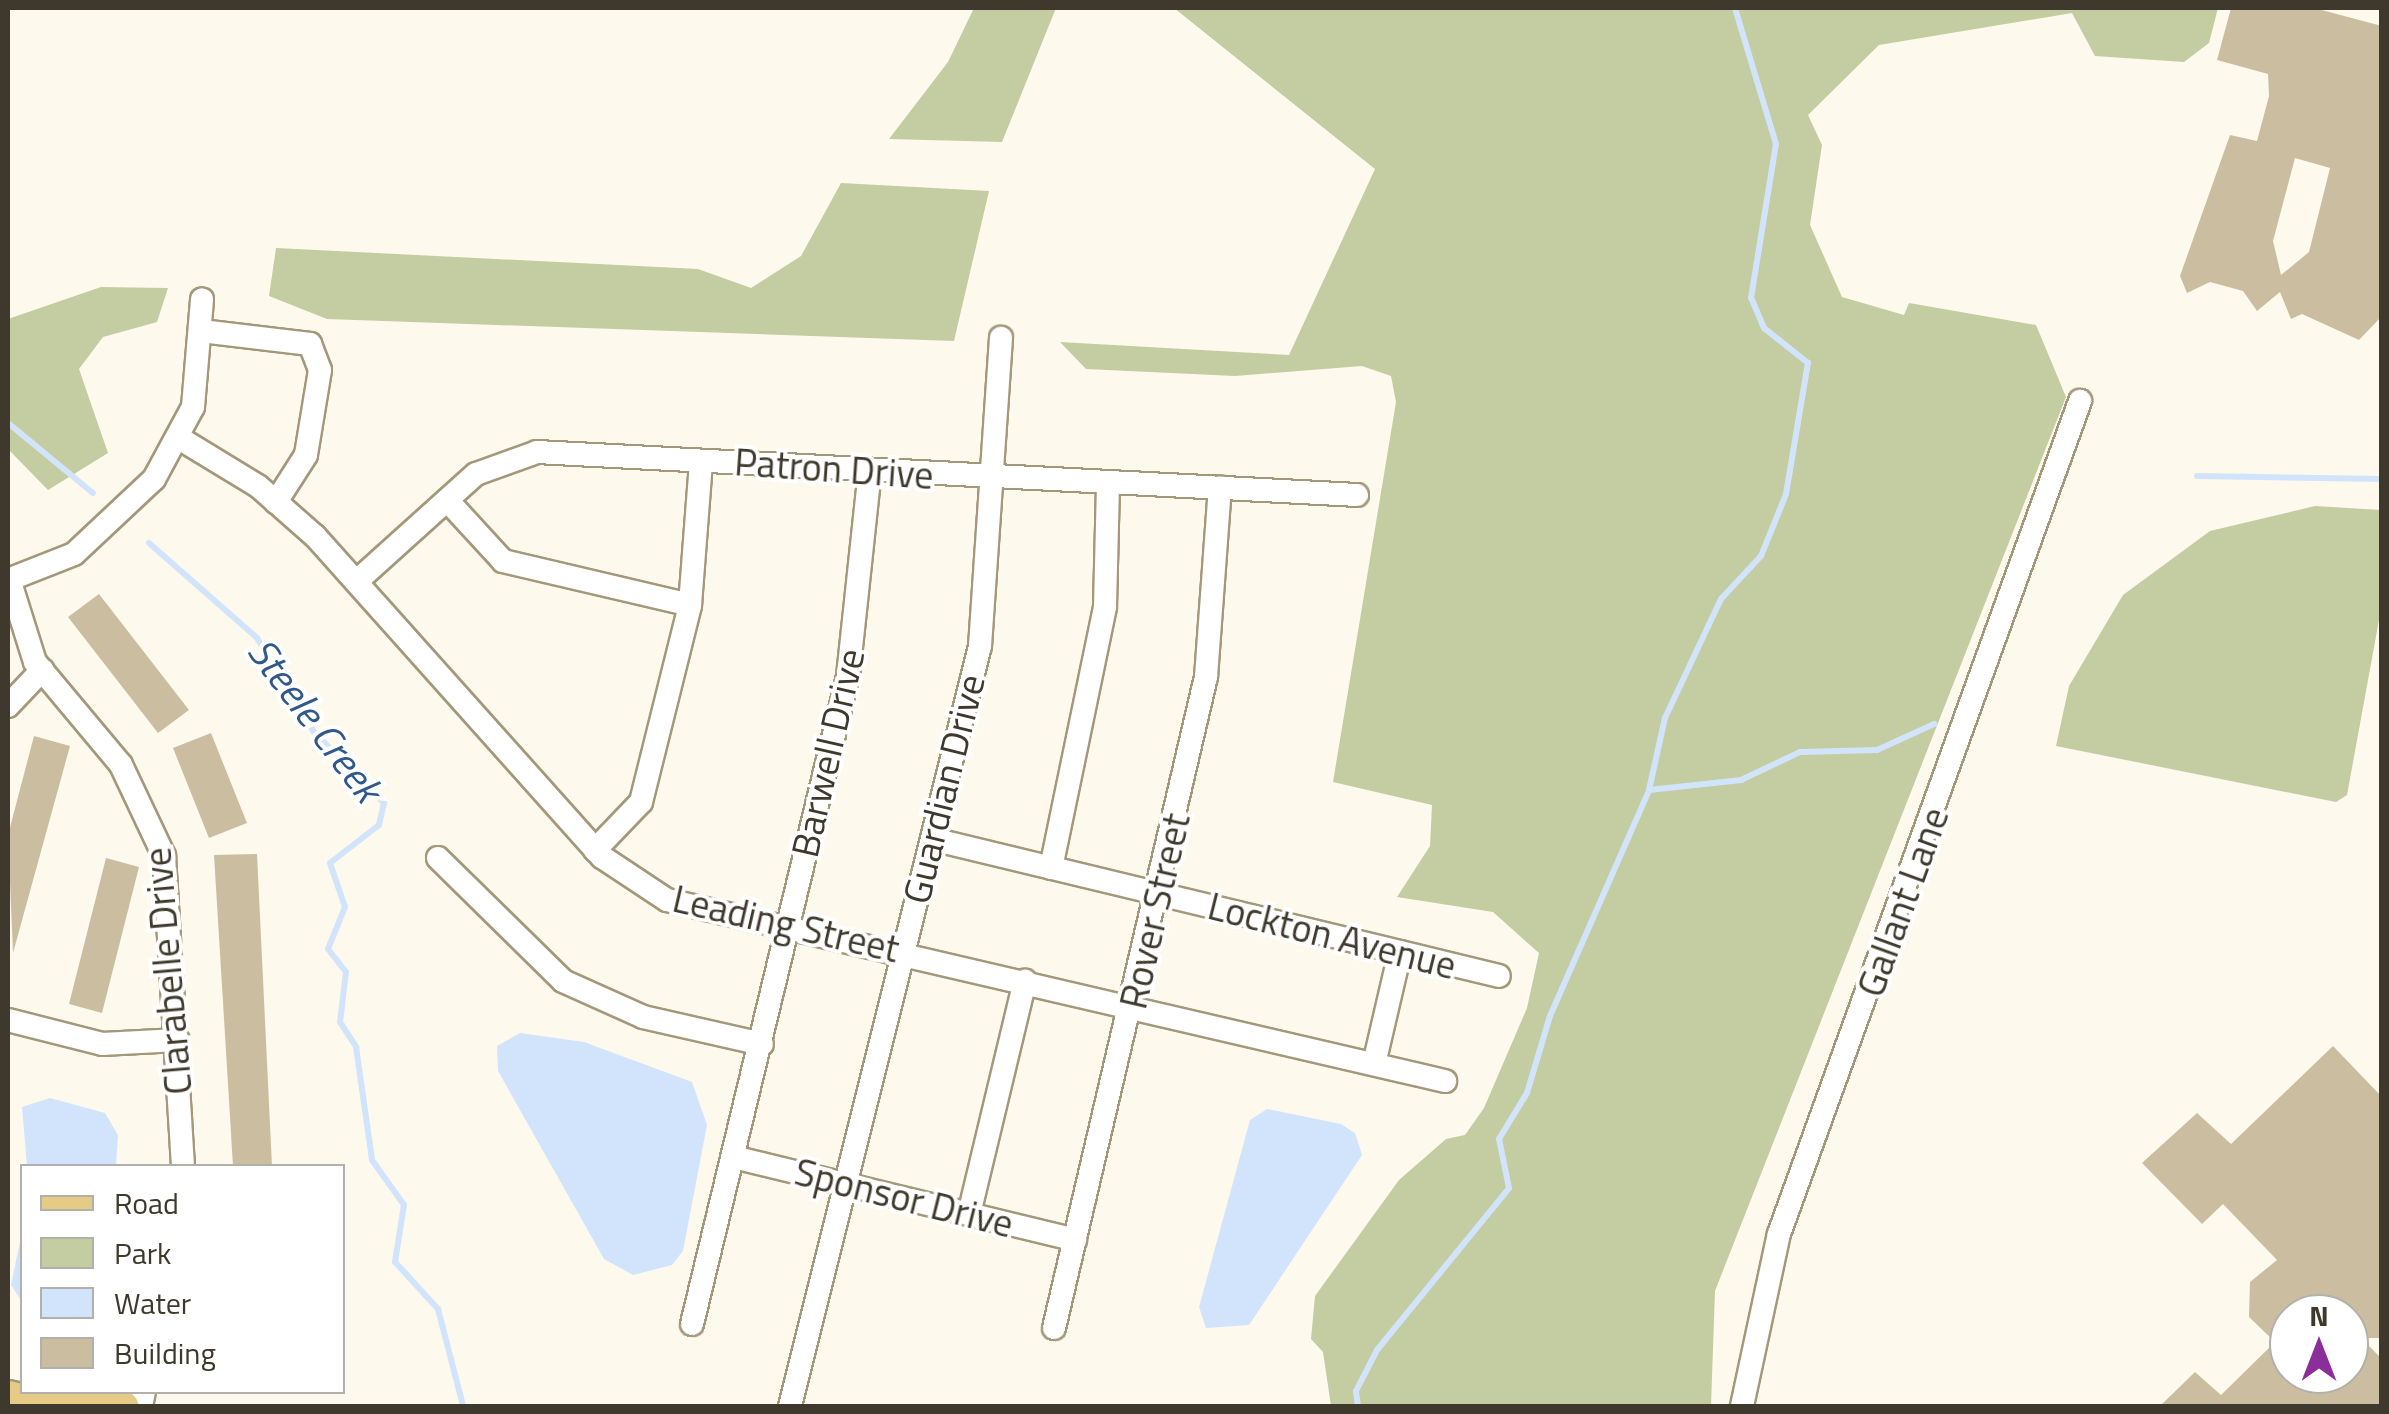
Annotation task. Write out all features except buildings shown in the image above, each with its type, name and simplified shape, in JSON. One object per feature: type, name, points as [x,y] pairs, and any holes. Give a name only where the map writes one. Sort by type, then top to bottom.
[{"type":"main road","points":[[8,1394],[56,1406]]},
{"type":"main road","points":[[72,1394],[124,1406]]},
{"type":"street","points":[[8,579],[58,563],[98,534],[179,438],[199,384],[202,298]]},
{"type":"street","points":[[201,331],[310,344],[320,370],[306,455],[276,502]]},
{"type":"street","name":"Guardian Drive","points":[[790,1406],[850,1184],[980,646],[1001,338]]},
{"type":"street","name":"Gallant Lane","points":[[1742,1406],[1779,1234],[2080,400]]},
{"type":"street","name":"Leading Street","points":[[179,438],[276,502],[357,581],[596,850],[667,900],[1134,1004],[1445,1081]]},
{"type":"street","name":"Patron Drive","points":[[357,581],[476,474],[523,454],[1357,495]]},
{"type":"street","points":[[596,850],[641,802],[690,605],[701,460]]},
{"type":"street","name":"Barwell Drive","points":[[692,1324],[848,676],[870,470]]},
{"type":"street","points":[[1052,868],[1105,607],[1108,482]]},
{"type":"street","name":"Rover Street","points":[[1054,1328],[1160,894],[1216,617],[1220,488]]},
{"type":"street","points":[[448,500],[503,561],[690,605]]},
{"type":"street","name":"Clarabelle Drive","points":[[8,579],[42,670],[121,765],[156,830],[178,1040],[183,1164]]},
{"type":"street","points":[[8,706],[42,670]]},
{"type":"street","name":"Lockton Avenue","points":[[932,839],[1498,976]]},
{"type":"street","points":[[438,858],[563,982],[643,1017],[762,1044]]},
{"type":"street","points":[[1374,1064],[1400,952]]},
{"type":"street","points":[[969,1214],[1025,981]]},
{"type":"street","points":[[8,1020],[102,1044],[178,1040]]},
{"type":"street","name":"Sponsor Drive","points":[[733,1157],[1076,1240]]},
{"type":"green space","points":[[974,8],[1056,8],[1002,142],[889,139],[948,62]]},
{"type":"green space","points":[[1174,8],[2218,8],[2209,43],[2184,62],[2095,56],[2072,13],[1879,45],[1808,115],[1822,145],[1810,225],[1842,297],[1904,315],[1909,303],[2036,325],[2066,397],[1715,1291],[1711,1406],[1331,1406],[1323,1352],[1311,1339],[1315,1296],[1399,1180],[1446,1139],[1465,1135],[1484,1108],[1527,1008],[1539,953],[1493,912],[1397,897],[1430,846],[1432,805],[1333,782],[1396,402],[1391,376],[1362,366],[1235,376],[1086,369],[1060,342],[1289,355],[1375,169]]},
{"type":"green space","points":[[841,183],[989,191],[954,341],[327,319],[269,296],[276,248],[698,269],[751,288],[801,256]]},
{"type":"green space","points":[[101,287],[168,288],[157,322],[103,337],[79,369],[108,453],[48,490],[8,449],[8,319]]},
{"type":"green space","points":[[2315,506],[2381,510],[2381,609],[2347,795],[2336,802],[2056,746],[2069,686],[2123,595],[2210,531]]},
{"type":"water","points":[[520,1033],[584,1042],[692,1082],[707,1125],[683,1251],[672,1265],[633,1275],[604,1259],[498,1071],[497,1046]]},
{"type":"water","points":[[50,1098],[105,1113],[118,1135],[116,1164],[27,1164],[22,1107]]},
{"type":"water","points":[[1267,1109],[1341,1124],[1355,1133],[1362,1155],[1249,1325],[1206,1328],[1199,1307],[1250,1120]]},
{"type":"water","points":[[20,1242],[20,1299],[11,1285]]},
{"type":"waterway","points":[[1358,1406],[1356,1391],[1377,1350],[1509,1188],[1499,1139],[1527,1093],[1550,1016],[1649,790],[1665,718],[1721,599],[1761,556],[1786,494],[1808,363],[1764,328],[1751,298],[1776,144],[1735,8]]},
{"type":"waterway","name":"Steele Creek","points":[[8,423],[93,493]]},
{"type":"waterway","points":[[2197,476],[2382,479]]},
{"type":"waterway","name":"Steele Creek","points":[[149,543],[257,638],[314,732],[384,803],[379,825],[330,863],[345,907],[328,949],[346,972],[340,1022],[356,1047],[372,1160],[404,1205],[395,1262],[438,1309],[463,1406]]},
{"type":"waterway","points":[[1649,790],[1741,780],[1800,752],[1877,750],[1934,724]]}]
